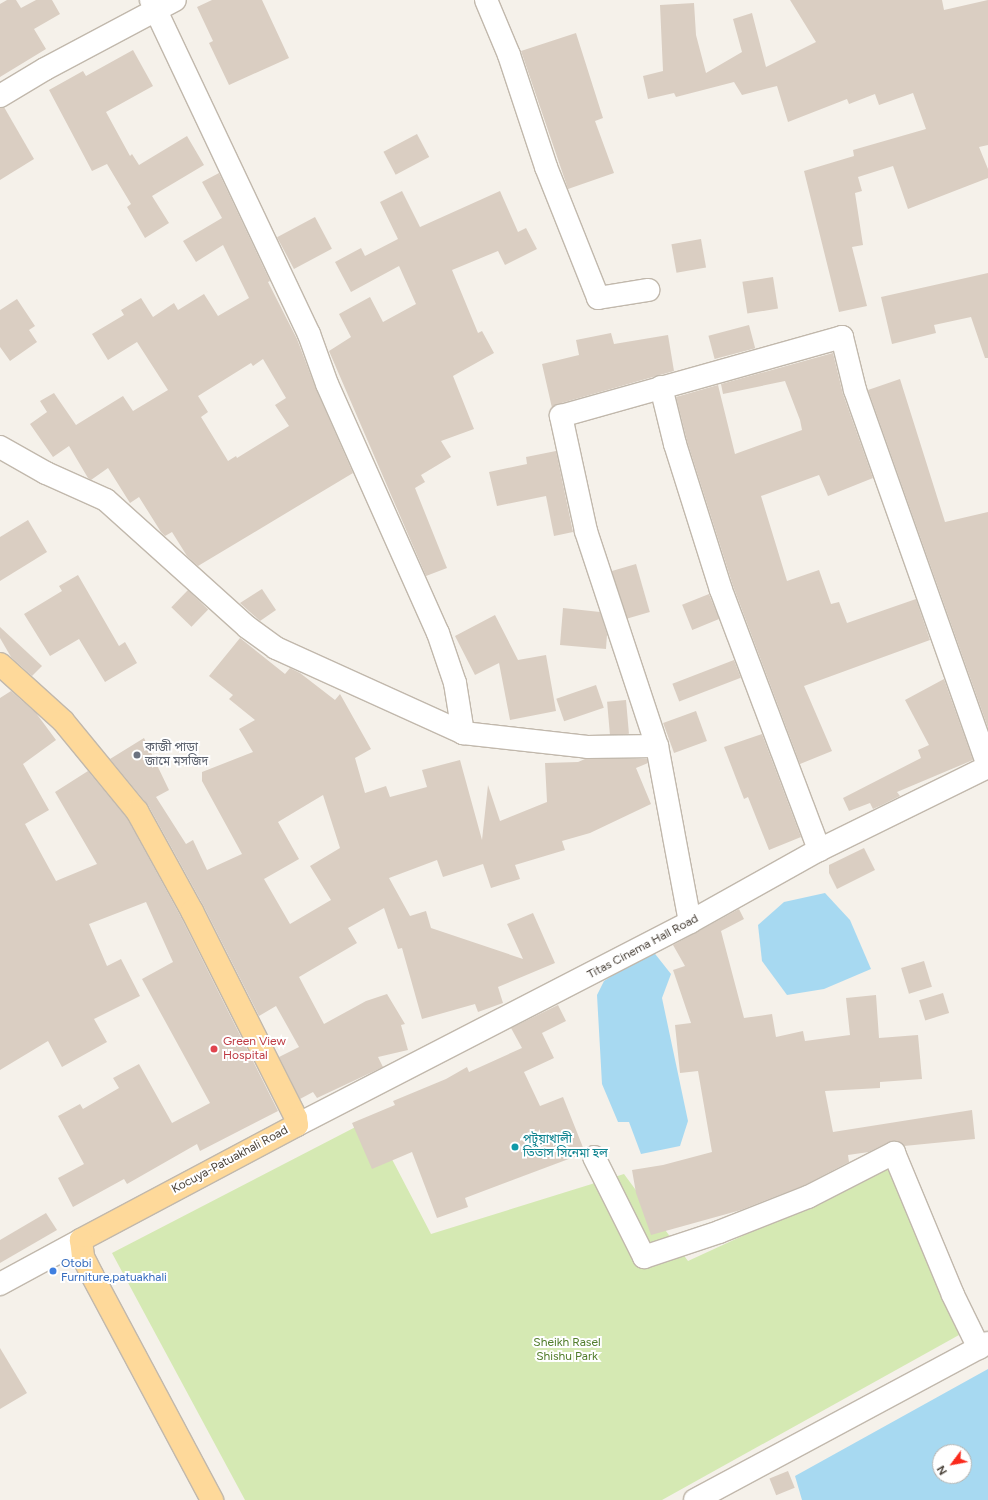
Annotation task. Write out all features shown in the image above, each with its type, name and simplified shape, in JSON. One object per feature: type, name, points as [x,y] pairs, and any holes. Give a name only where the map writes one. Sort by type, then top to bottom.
[{"type":"main road","name":"Kocuya-Patuakhali Road","points":[[0,664],[63,721],[137,811],[192,911],[293,1108],[297,1125],[81,1240]]},
{"type":"main road","points":[[81,1240],[83,1257],[93,1277],[212,1500]]},
{"type":"street","points":[[486,0],[509,55],[546,167],[598,298],[648,290]]},
{"type":"street","points":[[0,96],[161,3],[309,334],[336,404],[438,633],[455,682],[463,733]]},
{"type":"street","points":[[690,922],[658,746],[586,531],[560,416],[842,337],[855,390],[988,766]]},
{"type":"street","points":[[661,387],[674,444],[721,590],[819,850]]},
{"type":"street","points":[[0,446],[46,473],[106,500],[247,627],[276,648],[463,733],[587,747],[658,746]]},
{"type":"street","name":"Titas Cinema Hall Road","points":[[297,1125],[690,922],[819,850],[988,766]]},
{"type":"street","points":[[594,1157],[644,1257],[718,1232],[808,1197],[894,1153],[953,1295],[983,1345],[695,1500]]},
{"type":"street","points":[[0,1284],[81,1240]]},
{"type":"green space","name":"Sheikh Rasel Shishu Park","points":[[371,1119],[431,1234],[624,1174],[688,1261],[888,1169],[959,1335],[662,1500],[245,1500],[112,1253]]},
{"type":"water","points":[[825,893],[850,920],[871,969],[824,989],[787,995],[762,961],[758,925],[784,902]]},
{"type":"water","points":[[652,950],[671,974],[662,998],[688,1121],[680,1146],[641,1154],[629,1122],[618,1122],[602,1084],[597,995],[604,981]]},
{"type":"water","points":[[988,1369],[988,1500],[802,1500],[795,1476]]},
{"type":"building","points":[[7,0],[16,0],[21,8],[36,0],[52,0],[60,14],[34,29],[46,49],[0,77],[0,4]]},
{"type":"building","points":[[212,0],[262,0],[289,58],[229,85],[209,43],[213,41],[197,7]]},
{"type":"building","points":[[790,0],[942,0],[944,10],[988,0],[988,145],[979,147],[988,169],[988,178],[908,209],[893,166],[858,177],[862,191],[855,193],[863,245],[852,247],[867,306],[839,312],[804,171],[854,156],[853,150],[926,129],[913,93],[879,105],[875,94],[849,104],[847,99],[788,122],[777,86],[742,95],[734,82],[676,97],[674,93],[648,99],[643,76],[663,71],[660,5],[694,3],[696,35],[706,73],[742,52],[733,19],[752,13],[766,67],[816,42]]},
{"type":"building","points":[[576,33],[603,118],[595,121],[614,173],[568,189],[521,51]]},
{"type":"building","points":[[133,50],[153,86],[106,112],[130,156],[132,154],[139,165],[187,136],[204,165],[152,196],[169,223],[145,238],[127,207],[131,204],[107,164],[92,171],[49,90],[83,71],[86,76]]},
{"type":"building","points":[[4,107],[34,159],[0,180],[0,108]]},
{"type":"building","points":[[417,134],[429,157],[396,175],[383,152]]},
{"type":"building","points":[[219,173],[270,281],[268,282],[297,339],[316,389],[353,473],[198,566],[187,556],[172,532],[165,536],[161,532],[139,497],[130,503],[108,468],[91,480],[88,478],[69,446],[53,457],[30,424],[47,412],[40,401],[54,393],[76,425],[123,396],[133,411],[168,390],[137,342],[108,360],[92,334],[124,315],[121,310],[141,298],[153,317],[174,303],[178,310],[204,294],[218,316],[249,298],[223,245],[196,262],[183,241],[222,218],[202,182]],"holes":[[[263,359],[286,398],[275,405],[289,426],[237,458],[236,456],[228,461],[201,417],[208,412],[198,396],[251,363],[253,366]]]},
{"type":"building","points":[[402,191],[420,227],[500,191],[518,232],[526,228],[537,249],[505,265],[498,251],[452,270],[478,333],[482,331],[494,353],[453,376],[474,429],[441,441],[451,457],[421,475],[425,482],[415,488],[447,568],[426,576],[329,351],[351,337],[339,314],[370,297],[383,322],[416,304],[399,266],[351,292],[335,262],[361,248],[365,256],[398,239],[380,202]]},
{"type":"building","points":[[315,217],[332,249],[294,269],[277,237]]},
{"type":"building","points":[[701,239],[706,268],[676,273],[671,244]]},
{"type":"building","points":[[988,273],[988,358],[985,358],[971,317],[934,325],[936,333],[892,344],[881,297]]},
{"type":"building","points":[[773,277],[778,309],[747,313],[742,282]]},
{"type":"building","points":[[17,299],[35,326],[29,330],[37,342],[10,361],[0,347],[0,310]]},
{"type":"building","points":[[749,325],[755,348],[715,359],[708,336]]},
{"type":"building","points":[[611,333],[614,344],[668,335],[674,371],[558,404],[552,408],[542,364],[579,355],[576,340]]},
{"type":"building","points":[[833,353],[843,394],[873,478],[828,496],[819,475],[761,496],[787,581],[819,570],[831,604],[839,602],[847,623],[916,599],[930,640],[804,686],[832,751],[800,764],[733,586],[687,441],[676,397],[718,385],[735,454],[802,430],[800,420],[785,381],[723,394],[721,384]]},
{"type":"building","points":[[900,379],[945,522],[988,512],[988,728],[868,390]]},
{"type":"building","points":[[556,451],[573,532],[554,536],[546,496],[497,506],[489,472],[527,464],[526,457]]},
{"type":"building","points":[[28,520],[47,552],[0,581],[0,537]]},
{"type":"building","points":[[636,564],[650,612],[626,619],[612,571]]},
{"type":"building","points":[[78,575],[119,646],[125,642],[137,663],[105,682],[79,639],[50,656],[24,614],[62,591],[59,586]]},
{"type":"building","points":[[262,589],[276,610],[260,621],[240,603]]},
{"type":"building","points":[[188,590],[208,609],[191,627],[171,607]]},
{"type":"building","points":[[709,594],[719,619],[692,630],[682,605]]},
{"type":"building","points":[[563,608],[600,612],[607,634],[606,649],[560,645]]},
{"type":"building","points":[[495,615],[518,660],[546,655],[556,711],[510,720],[499,663],[475,675],[455,636]]},
{"type":"building","points":[[0,627],[42,666],[32,676],[11,657],[0,638]]},
{"type":"building","points":[[240,638],[285,674],[290,668],[300,673],[335,700],[340,694],[371,749],[355,758],[365,793],[386,786],[390,797],[427,787],[422,770],[460,760],[482,840],[488,785],[500,821],[547,802],[545,763],[578,762],[585,759],[647,759],[648,763],[636,768],[651,804],[590,833],[562,841],[565,850],[515,865],[520,879],[491,888],[483,864],[443,877],[437,860],[389,878],[410,916],[426,911],[431,928],[523,959],[507,924],[533,913],[555,963],[498,987],[503,1003],[478,1012],[475,1004],[422,1019],[402,948],[398,949],[384,908],[348,928],[357,943],[299,977],[324,1024],[366,1001],[387,994],[405,1024],[401,1025],[408,1050],[378,1057],[383,1067],[317,1098],[313,1092],[300,1099],[279,1057],[299,1047],[276,1006],[259,1016],[203,905],[148,805],[110,759],[144,738],[169,790],[156,797],[186,844],[193,840],[207,870],[242,854],[202,781],[202,772],[253,752],[239,729],[255,720],[229,699],[233,695],[209,676]],"holes":[[[323,795],[340,848],[310,866],[331,900],[290,924],[264,879],[299,859],[278,822]]]},
{"type":"building","points":[[734,660],[741,678],[679,701],[672,684]]},
{"type":"building","points":[[944,679],[973,760],[897,792],[900,796],[873,809],[870,803],[849,811],[843,798],[921,758],[918,750],[929,745],[905,700]]},
{"type":"building","points":[[596,685],[604,708],[564,721],[556,699]]},
{"type":"building","points":[[11,691],[36,713],[56,740],[23,764],[49,810],[25,824],[56,881],[97,864],[55,792],[88,771],[127,818],[181,917],[278,1111],[200,1151],[197,1144],[127,1184],[124,1179],[73,1207],[58,1178],[84,1164],[58,1116],[80,1104],[83,1109],[119,1088],[113,1078],[139,1064],[172,1123],[210,1103],[142,979],[173,962],[146,902],[89,924],[107,966],[121,959],[140,996],[94,1019],[107,1042],[62,1067],[48,1041],[0,1070],[0,698]]},
{"type":"building","points":[[626,700],[629,734],[610,736],[607,702]]},
{"type":"building","points":[[696,711],[707,741],[674,753],[663,723]]},
{"type":"building","points":[[762,734],[801,837],[769,850],[748,797],[744,799],[724,747]]},
{"type":"building","points":[[864,848],[875,870],[837,889],[829,873],[829,865]]},
{"type":"building","points":[[739,909],[744,919],[721,931],[744,1018],[772,1014],[776,1037],[803,1031],[805,1041],[850,1035],[846,998],[876,995],[879,1038],[918,1035],[922,1079],[880,1082],[880,1088],[825,1091],[833,1132],[972,1110],[975,1139],[904,1146],[895,1141],[889,1142],[869,1152],[848,1155],[849,1162],[803,1186],[741,1210],[651,1235],[636,1193],[632,1170],[663,1165],[712,1152],[698,1071],[680,1073],[675,1025],[691,1023],[673,970],[685,966],[673,945]]},
{"type":"building","points":[[924,961],[932,987],[909,994],[901,968]]},
{"type":"building","points":[[943,993],[949,1013],[925,1020],[919,1000]]},
{"type":"building","points":[[558,1005],[566,1021],[542,1033],[554,1058],[524,1072],[540,1106],[563,1097],[584,1150],[582,1154],[465,1198],[468,1207],[437,1218],[412,1152],[372,1169],[352,1123],[395,1105],[393,1101],[446,1079],[467,1067],[469,1072],[522,1048],[511,1028]]},
{"type":"building","points":[[46,1213],[57,1230],[0,1263],[0,1240]]},
{"type":"building","points":[[0,1348],[27,1393],[0,1409]]},
{"type":"building","points":[[788,1471],[795,1488],[776,1495],[769,1478]]},
{"type":"place","name":"কাজী পাড়া জামে মসজিদ","points":[[137,755]]},
{"type":"place","name":"Green View Hospital","points":[[214,1049]]},
{"type":"place","name":"পটুয়াখালী তিতাস সিনেমা হল","points":[[515,1147]]},
{"type":"place","name":"Otobi Furniture,patuakhali","points":[[53,1271]]}]
